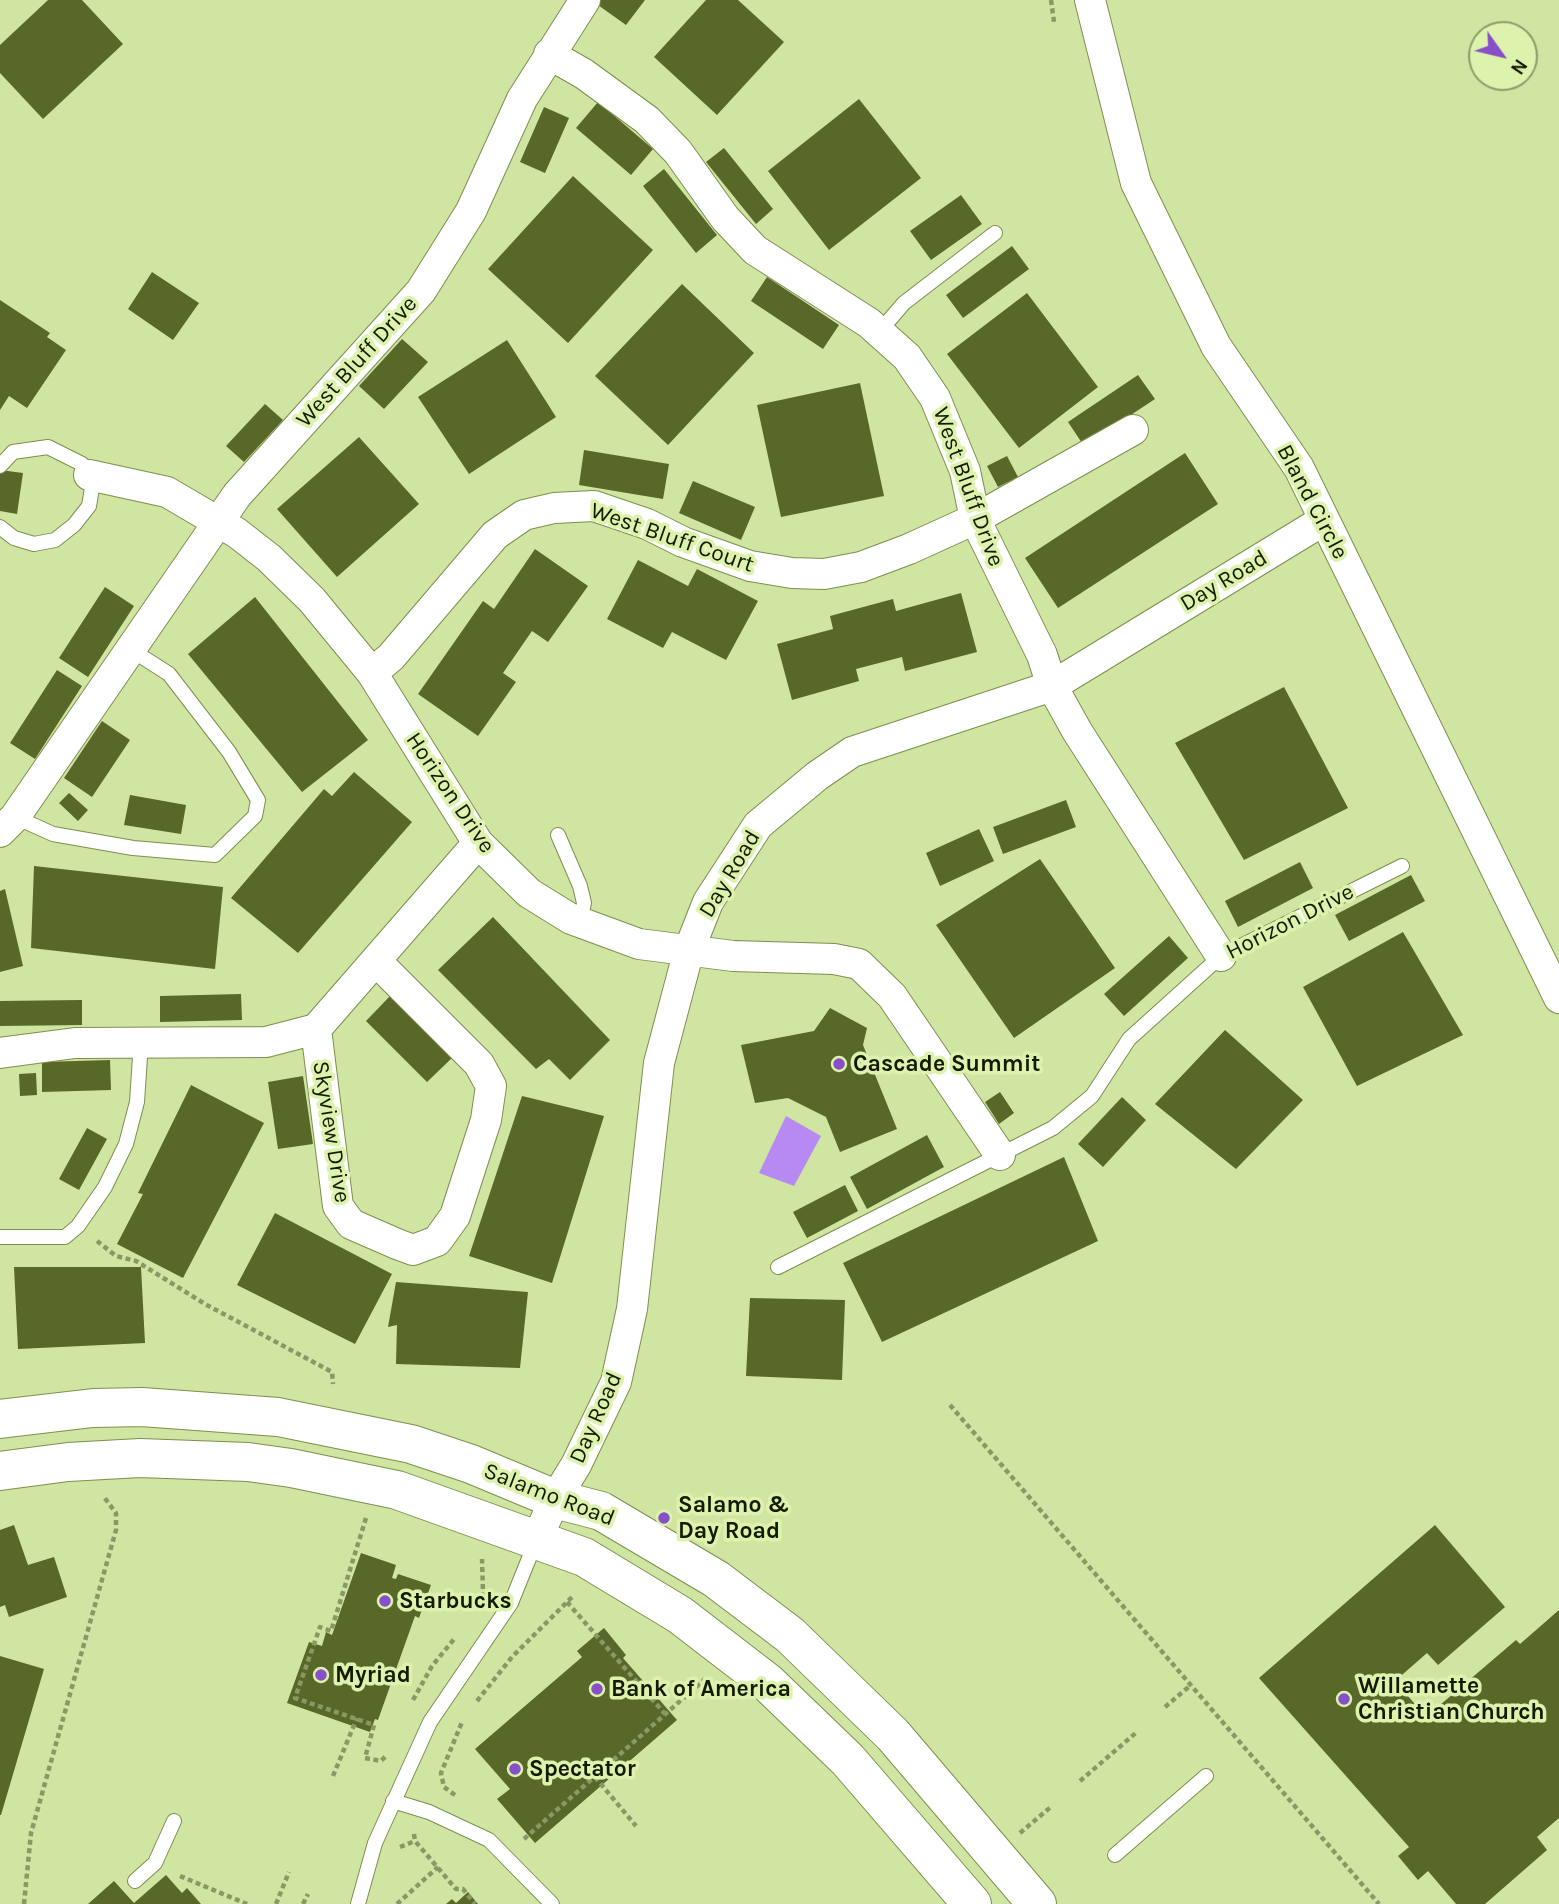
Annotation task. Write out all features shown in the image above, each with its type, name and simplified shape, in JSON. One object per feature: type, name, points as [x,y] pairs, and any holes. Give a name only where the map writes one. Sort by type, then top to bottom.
[{"type":"main road","name":"Salamo Road","points":[[0,1419],[93,1408],[142,1407],[278,1417],[411,1444],[471,1464],[555,1499],[601,1511],[643,1533],[716,1579],[790,1635],[893,1735],[1037,1904]]},
{"type":"main road","name":"Salamo Road","points":[[0,1471],[68,1462],[140,1458],[248,1462],[320,1473],[435,1502],[584,1558],[680,1615],[767,1682],[848,1760],[972,1904]]},
{"type":"street","name":"West Bluff Drive","points":[[8,825],[237,495],[421,291],[471,211],[522,99],[585,0]]},
{"type":"street","name":"Bland Circle","points":[[1090,0],[1136,183],[1216,346],[1299,468],[1559,998]]},
{"type":"street","name":"West Bluff Drive","points":[[549,54],[594,81],[647,120],[678,152],[726,218],[755,250],[879,332],[907,357],[935,398],[965,471],[975,519],[1042,655],[1052,686],[1077,731],[1221,956]]},
{"type":"street","name":"West Bluff Court","points":[[372,673],[391,657],[495,535],[524,515],[554,508],[594,506],[647,524],[683,542],[750,566],[792,573],[824,574],[861,566],[909,550],[975,519],[1133,430]]},
{"type":"street","name":"Horizon Drive","points":[[89,475],[167,492],[218,521],[270,558],[312,600],[372,673],[478,843],[529,893],[580,921],[639,944],[733,956],[834,959],[859,964],[892,996],[1000,1155]]},
{"type":"street","name":"Day Road","points":[[536,1541],[616,1382],[632,1309],[659,1062],[689,950],[708,902],[758,825],[817,776],[852,752],[1052,686],[1324,520]]},
{"type":"street","name":"Skyview Drive","points":[[0,1053],[75,1043],[266,1042],[316,1029],[478,843]]},
{"type":"street","name":"Skyview Drive","points":[[316,1029],[338,1206],[351,1224],[413,1250],[437,1241],[455,1216],[486,1120],[491,1086],[479,1064],[376,961]]},
{"type":"lane","points":[[879,332],[904,303],[995,233]]},
{"type":"lane","points":[[0,466],[13,452],[48,447],[82,464],[89,475],[92,488],[89,506],[74,525],[55,540],[34,544],[14,538],[0,527]]},
{"type":"lane","name":"West Bluff Drive","points":[[8,825],[133,848],[215,855],[255,816],[258,800],[229,752],[169,674],[130,649]]},
{"type":"lane","points":[[558,835],[580,886],[584,903],[580,921]]},
{"type":"lane","name":"Horizon Drive","points":[[778,1267],[1053,1128],[1092,1096],[1129,1039],[1221,956],[1402,866]]},
{"type":"lane","points":[[0,1237],[65,1237],[78,1226],[104,1186],[126,1144],[137,1102],[141,1042]]},
{"type":"lane","points":[[358,1904],[375,1843],[430,1722],[511,1603],[536,1541]]},
{"type":"lane","points":[[1115,1855],[1206,1776]]},
{"type":"lane","points":[[393,1801],[429,1812],[489,1840],[552,1904]]},
{"type":"lane","points":[[135,1881],[155,1863],[174,1821]]},
{"type":"path","points":[[1051,0],[1054,22]]},
{"type":"path","points":[[78,1226],[116,1256],[136,1261],[205,1304],[332,1372],[333,1384]]},
{"type":"path","points":[[950,1405],[1379,1904]]},
{"type":"path","points":[[24,1904],[31,1833],[111,1551],[117,1520],[116,1513],[107,1501],[68,1462]]},
{"type":"path","points":[[368,1510],[331,1631],[320,1627],[295,1698],[374,1725],[365,1758],[381,1761],[392,1748]]},
{"type":"path","points":[[474,1615],[483,1593],[482,1558]]},
{"type":"path","points":[[473,1707],[512,1657],[573,1596]]},
{"type":"path","points":[[567,1602],[665,1714]]},
{"type":"path","points":[[409,1710],[432,1666],[456,1636]]},
{"type":"path","points":[[517,1833],[525,1840],[709,1675]]},
{"type":"path","points":[[1165,1707],[1191,1685]]},
{"type":"path","points":[[464,1799],[444,1787],[441,1773],[467,1716]]},
{"type":"path","points":[[333,1776],[357,1718]]},
{"type":"path","points":[[1080,1781],[1138,1731]]},
{"type":"path","points":[[595,1777],[636,1826]]},
{"type":"path","points":[[1022,1831],[1052,1806]]},
{"type":"path","points":[[414,1834],[415,1841],[475,1904]]},
{"type":"path","points":[[397,1904],[438,1867]]},
{"type":"path","points":[[275,1904],[289,1872]]},
{"type":"path","points":[[180,1876],[247,1904]]},
{"type":"path","points":[[303,1904],[308,1894]]},
{"type":"shaded area","points":[[786,1116],[821,1136],[794,1186],[759,1173]]},
{"type":"building","points":[[48,0],[82,0],[123,44],[43,119],[0,73],[0,45]]},
{"type":"building","points":[[601,0],[645,0],[626,25],[598,5]]},
{"type":"building","points":[[706,0],[738,0],[784,42],[717,115],[654,57]]},
{"type":"building","points":[[859,99],[921,178],[829,250],[768,171]]},
{"type":"building","points":[[598,102],[653,149],[631,175],[576,128]]},
{"type":"building","points":[[544,107],[569,118],[545,173],[520,162]]},
{"type":"building","points":[[724,148],[773,209],[756,224],[706,162]]},
{"type":"building","points":[[664,169],[717,235],[696,253],[643,186]]},
{"type":"building","points":[[573,176],[653,250],[568,343],[488,269]]},
{"type":"building","points":[[961,195],[982,224],[931,260],[910,231]]},
{"type":"building","points":[[1012,246],[1029,269],[963,318],[946,295]]},
{"type":"building","points":[[152,272],[199,303],[173,340],[128,309]]},
{"type":"building","points":[[767,277],[839,325],[823,349],[751,301]]},
{"type":"building","points":[[682,284],[754,353],[668,445],[595,376]]},
{"type":"building","points":[[1027,293],[1098,387],[1019,448],[947,354]]},
{"type":"building","points":[[0,300],[50,333],[47,337],[66,350],[27,408],[9,396],[0,410]]},
{"type":"building","points":[[402,339],[428,362],[384,409],[359,386]]},
{"type":"building","points":[[507,340],[556,417],[469,474],[418,397]]},
{"type":"building","points":[[1138,375],[1155,399],[1084,446],[1068,422]]},
{"type":"building","points":[[860,383],[884,496],[781,517],[757,405]]},
{"type":"building","points":[[265,404],[283,420],[244,462],[226,446]]},
{"type":"building","points":[[359,437],[419,504],[337,577],[277,509]]},
{"type":"building","points":[[584,450],[669,464],[663,499],[579,485]]},
{"type":"building","points":[[1185,453],[1218,504],[1058,608],[1025,558]]},
{"type":"building","points":[[1007,456],[1018,477],[998,487],[987,466]]},
{"type":"building","points":[[0,470],[23,473],[17,514],[0,511]]},
{"type":"building","points":[[693,481],[755,507],[741,540],[679,513]]},
{"type":"building","points":[[535,549],[588,586],[548,642],[532,631],[503,673],[516,682],[478,736],[418,694],[483,601],[494,609]]},
{"type":"building","points":[[638,560],[688,586],[697,569],[758,601],[726,660],[672,632],[663,648],[607,619]]},
{"type":"building","points":[[105,587],[134,606],[88,677],[59,658]]},
{"type":"building","points":[[961,593],[977,652],[905,671],[902,657],[856,669],[859,681],[792,700],[777,644],[833,629],[830,616],[893,599],[896,611]]},
{"type":"building","points":[[255,597],[368,740],[302,792],[188,654]]},
{"type":"building","points":[[57,670],[82,686],[35,759],[10,743]]},
{"type":"building","points":[[1284,687],[1348,808],[1244,860],[1175,743]]},
{"type":"building","points":[[102,721],[130,740],[92,797],[64,778]]},
{"type":"building","points":[[354,772],[412,822],[298,953],[231,898],[324,789],[332,796]]},
{"type":"building","points":[[69,793],[88,810],[78,821],[59,803]]},
{"type":"building","points":[[130,795],[186,805],[181,834],[124,825]]},
{"type":"building","points":[[1066,800],[1076,827],[1003,854],[993,827]]},
{"type":"building","points":[[979,829],[994,861],[940,886],[926,853]]},
{"type":"building","points":[[1040,859],[1115,968],[1014,1038],[936,925]]},
{"type":"building","points":[[1300,862],[1313,888],[1238,927],[1225,901]]},
{"type":"building","points":[[34,866],[223,887],[215,969],[31,948]]},
{"type":"building","points":[[1411,875],[1425,901],[1349,941],[1335,915]]},
{"type":"building","points":[[5,889],[23,966],[0,972],[0,891]]},
{"type":"building","points":[[493,917],[610,1040],[570,1080],[549,1059],[536,1069],[438,970]]},
{"type":"building","points":[[1403,932],[1463,1035],[1357,1086],[1303,987]]},
{"type":"building","points":[[1169,936],[1188,958],[1124,1016],[1104,994]]},
{"type":"building","points":[[241,994],[242,1020],[160,1022],[160,996]]},
{"type":"building","points":[[390,996],[452,1058],[427,1082],[366,1021]]},
{"type":"building","points":[[82,1000],[82,1025],[0,1026],[0,1001]]},
{"type":"building","points":[[830,1008],[867,1028],[863,1045],[897,1129],[840,1152],[826,1117],[788,1098],[755,1103],[741,1045],[814,1031]]},
{"type":"building","points":[[1225,1030],[1303,1100],[1236,1169],[1155,1104]]},
{"type":"building","points":[[110,1060],[111,1090],[42,1092],[42,1062]]},
{"type":"building","points":[[36,1073],[37,1095],[20,1096],[19,1074]]},
{"type":"building","points":[[303,1076],[313,1144],[278,1149],[268,1082]]},
{"type":"building","points":[[191,1085],[264,1123],[183,1278],[117,1244],[143,1194],[138,1193]]},
{"type":"building","points":[[1000,1092],[1014,1113],[999,1124],[985,1102]]},
{"type":"building","points":[[522,1096],[604,1116],[552,1283],[469,1256]]},
{"type":"building","points":[[1122,1097],[1146,1120],[1103,1167],[1078,1144]]},
{"type":"building","points":[[87,1128],[107,1139],[79,1190],[59,1179]]},
{"type":"building","points":[[927,1135],[944,1167],[867,1209],[850,1177]]},
{"type":"building","points":[[1064,1157],[1098,1241],[882,1342],[843,1263]]},
{"type":"building","points":[[845,1185],[858,1211],[807,1238],[793,1212]]},
{"type":"building","points":[[275,1213],[392,1274],[355,1344],[237,1285]]},
{"type":"building","points":[[14,1267],[141,1267],[145,1343],[18,1349]]},
{"type":"building","points":[[396,1282],[528,1292],[520,1368],[396,1364],[397,1325],[388,1327]]},
{"type":"building","points":[[750,1298],[845,1300],[842,1380],[746,1376]]},
{"type":"building","points":[[14,1525],[28,1565],[54,1557],[67,1597],[9,1617],[5,1605],[0,1607],[0,1530]]},
{"type":"building","name":"Willamette Christian Church","points":[[1435,1525],[1505,1607],[1438,1665],[1427,1653],[1395,1681],[1426,1717],[1516,1640],[1520,1644],[1559,1610],[1559,1818],[1537,1837],[1547,1850],[1485,1904],[1456,1904],[1428,1871],[1418,1880],[1398,1856],[1409,1847],[1259,1678]]},
{"type":"building","points":[[361,1553],[396,1565],[392,1578],[396,1579],[398,1574],[431,1585],[419,1618],[415,1616],[378,1720],[375,1719],[370,1732],[287,1703],[309,1642],[322,1646],[326,1632],[332,1635]]},
{"type":"building","name":"Bank of America","points":[[604,1628],[626,1655],[623,1658],[677,1720],[535,1843],[497,1799],[510,1789],[475,1749],[582,1657],[577,1651]]},
{"type":"building","points":[[0,1656],[44,1669],[1,1815],[0,1815]]},
{"type":"building","points":[[166,1875],[182,1893],[187,1888],[201,1904],[88,1904],[114,1881],[134,1903]]},
{"type":"building","points":[[468,1892],[478,1904],[446,1904],[452,1899],[456,1903]]},
{"type":"place","name":"Cascade Summit","points":[[839,1064]]},
{"type":"place","name":"Salamo & Day Road","points":[[664,1518]]},
{"type":"place","name":"Starbucks","points":[[385,1601]]},
{"type":"place","name":"Myriad","points":[[321,1675]]},
{"type":"place","name":"Bank of America","points":[[597,1689]]},
{"type":"place","name":"Willamette Christian Church","points":[[1344,1699]]},
{"type":"place","name":"Spectator","points":[[515,1769]]}]
